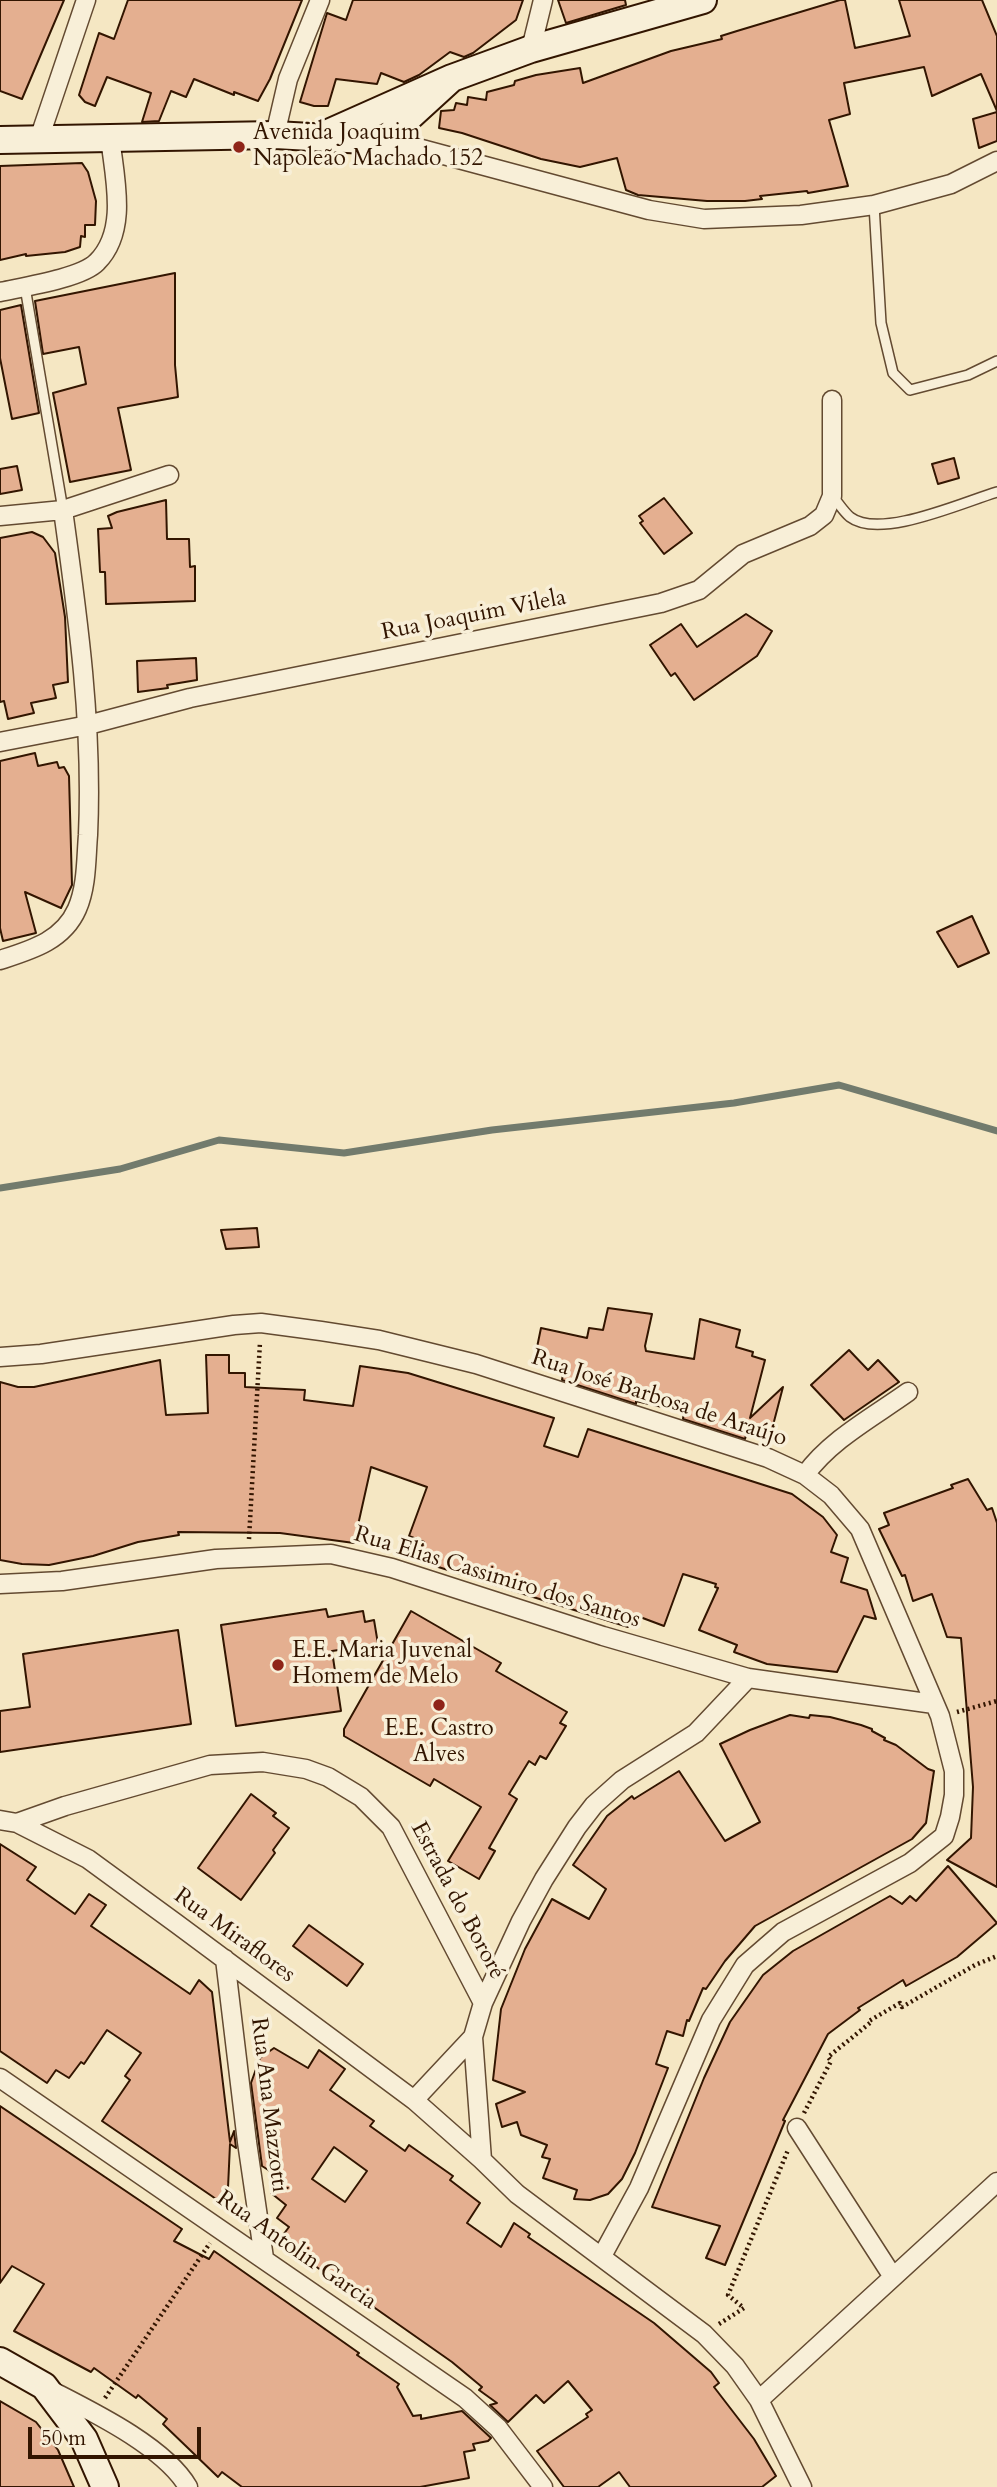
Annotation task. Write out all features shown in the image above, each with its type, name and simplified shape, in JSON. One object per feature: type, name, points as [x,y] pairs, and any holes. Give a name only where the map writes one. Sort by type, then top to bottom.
[{"type":"main road","points":[[319,137],[452,78],[531,49],[703,0]]},
{"type":"main road","points":[[0,141],[275,135],[383,141],[452,78]]},
{"type":"main road","points":[[0,2361],[44,2386],[84,2439],[105,2487]]},
{"type":"street","points":[[39,139],[86,0]]},
{"type":"street","points":[[275,135],[288,79],[320,0]]},
{"type":"street","points":[[531,49],[543,0]]},
{"type":"street","points":[[0,292],[68,276],[96,263],[115,230],[117,203],[110,137]]},
{"type":"street","points":[[383,141],[649,210],[704,219],[801,215],[874,205],[951,184],[997,161]]},
{"type":"street","points":[[832,400],[832,496]]},
{"type":"street","points":[[0,516],[63,510],[169,475]]},
{"type":"street","name":"Rua Joaquim Vilela","points":[[0,742],[88,725],[190,698],[670,600],[699,590],[743,554],[810,526],[824,515],[832,496]]},
{"type":"street","points":[[0,960],[38,948],[53,938],[67,926],[82,895],[86,866],[88,725],[79,620],[63,510]]},
{"type":"street","name":"Rua José Barbosa de Araújo","points":[[0,1357],[41,1354],[210,1328],[261,1323],[379,1340],[476,1364],[768,1458],[805,1475],[831,1495],[860,1529],[937,1710],[954,1771],[954,1795],[944,1836],[910,1863],[783,1932],[745,1965],[706,2029],[639,2188],[602,2256]]},
{"type":"street","points":[[805,1475],[828,1449],[908,1392]]},
{"type":"street","name":"Rua Elias Cassimiro dos Santos","points":[[0,1584],[62,1581],[216,1559],[331,1555],[392,1568],[603,1636],[748,1678],[937,1710]]},
{"type":"street","points":[[483,2003],[538,1889],[594,1805],[622,1780],[696,1733],[748,1678]]},
{"type":"street","name":"Estrada do Bororé","points":[[8,1821],[210,1765],[263,1762],[306,1769],[328,1777],[361,1797],[391,1827],[483,2003],[473,2037],[482,2160]]},
{"type":"street","name":"Rua Miraflores","points":[[8,1821],[88,1860],[414,2100],[482,2160]]},
{"type":"street","name":"Rua Ana Mazzotti","points":[[225,1959],[264,2258]]},
{"type":"street","points":[[414,2100],[473,2037]]},
{"type":"street","name":"Rua Antolin Garcia","points":[[0,2078],[465,2398],[498,2428],[537,2486]]},
{"type":"street","points":[[797,2128],[893,2277]]},
{"type":"street","points":[[482,2160],[517,2194],[704,2334],[736,2366],[759,2400],[802,2487]]},
{"type":"street","points":[[759,2400],[997,2182]]},
{"type":"street","points":[[44,2386],[143,2442],[183,2478],[188,2487]]},
{"type":"lane","points":[[874,205],[881,323],[893,373],[910,390],[968,375],[997,360]]},
{"type":"lane","points":[[25,287],[63,510]]},
{"type":"lane","points":[[832,496],[851,517],[873,526],[901,523],[997,492]]},
{"type":"path","points":[[248,1558],[261,1323]]},
{"type":"path","points":[[937,1710],[997,1701]]},
{"type":"path","points":[[94,2413],[220,2228]]},
{"type":"building","points":[[0,0],[64,0],[22,99],[0,91]]},
{"type":"building","points":[[128,0],[302,0],[270,79],[258,101],[234,92],[234,95],[194,79],[186,97],[171,91],[159,121],[142,122],[151,93],[107,77],[95,106],[85,102],[79,95],[99,33],[114,39]]},
{"type":"building","points":[[353,0],[523,0],[516,20],[473,53],[464,57],[450,52],[419,75],[404,82],[381,73],[377,84],[336,79],[328,106],[300,102],[327,13],[346,20]]},
{"type":"building","points":[[558,0],[625,0],[626,5],[566,23]]},
{"type":"building","points":[[845,0],[855,48],[910,36],[899,0],[982,0],[997,36],[997,111],[981,74],[932,96],[924,67],[844,83],[850,114],[829,120],[848,186],[808,193],[760,196],[762,199],[745,201],[707,201],[638,195],[626,190],[617,158],[580,167],[541,159],[439,128],[441,111],[454,110],[456,103],[467,105],[468,97],[486,100],[487,92],[514,85],[515,81],[580,68],[583,83],[671,51],[722,39],[721,36]]},
{"type":"building","points":[[997,112],[997,141],[979,148],[973,119]]},
{"type":"building","points":[[82,163],[88,172],[96,201],[95,225],[85,225],[85,237],[81,236],[80,247],[65,252],[26,254],[0,260],[0,166]]},
{"type":"building","points":[[175,273],[175,365],[178,397],[118,408],[131,470],[70,482],[53,393],[86,384],[79,347],[43,354],[35,301]]},
{"type":"building","points":[[21,305],[39,413],[12,419],[0,358],[0,310]]},
{"type":"building","points":[[954,458],[959,478],[938,484],[932,464]]},
{"type":"building","points":[[17,466],[22,490],[0,494],[0,469]]},
{"type":"building","points":[[664,498],[692,533],[664,554],[640,523],[643,521],[639,516]]},
{"type":"building","points":[[166,500],[167,539],[189,539],[190,567],[195,566],[195,601],[106,604],[105,572],[100,572],[98,529],[112,528],[108,516],[117,512]]},
{"type":"building","points":[[32,532],[43,537],[55,553],[65,617],[68,682],[53,685],[56,698],[31,703],[34,713],[8,719],[4,701],[0,702],[0,538]]},
{"type":"building","points":[[746,614],[772,631],[757,656],[694,700],[675,673],[671,676],[650,645],[681,624],[697,647]]},
{"type":"building","points":[[196,658],[197,680],[138,692],[137,661]]},
{"type":"building","points":[[35,753],[38,766],[57,762],[59,768],[64,767],[69,776],[72,885],[61,908],[25,892],[36,933],[3,941],[0,928],[0,761]]},
{"type":"building","points":[[972,916],[989,953],[958,967],[937,932]]},
{"type":"building","points":[[257,1228],[259,1247],[226,1249],[221,1230]]},
{"type":"building","points":[[608,1308],[652,1314],[646,1351],[694,1359],[700,1319],[740,1330],[736,1347],[753,1352],[752,1356],[765,1360],[750,1418],[783,1387],[771,1433],[748,1427],[745,1439],[683,1419],[684,1412],[636,1401],[636,1404],[562,1380],[565,1364],[535,1357],[541,1328],[587,1338],[589,1328],[603,1330]]},
{"type":"building","points":[[849,1350],[868,1370],[878,1360],[899,1382],[844,1420],[811,1385]]},
{"type":"building","points":[[206,1355],[229,1355],[229,1373],[245,1373],[245,1387],[305,1390],[304,1400],[353,1406],[360,1366],[408,1373],[554,1418],[544,1446],[578,1457],[588,1429],[792,1494],[823,1517],[837,1535],[831,1552],[848,1558],[841,1582],[867,1590],[876,1619],[864,1616],[837,1672],[767,1664],[734,1652],[737,1645],[699,1630],[718,1588],[715,1587],[716,1584],[683,1574],[664,1626],[632,1614],[628,1627],[432,1565],[436,1555],[421,1549],[424,1542],[409,1536],[427,1487],[371,1467],[354,1543],[280,1533],[178,1532],[179,1535],[138,1542],[93,1556],[49,1565],[0,1560],[0,1382],[18,1387],[34,1387],[160,1360],[166,1415],[208,1413]]},
{"type":"building","points":[[968,1479],[987,1510],[992,1508],[997,1523],[997,1887],[947,1860],[971,1838],[973,1787],[961,1638],[947,1637],[932,1594],[913,1601],[905,1575],[902,1576],[879,1529],[889,1525],[884,1513],[953,1488],[951,1485]]},
{"type":"building","points":[[326,1609],[328,1617],[363,1611],[365,1622],[374,1620],[378,1644],[332,1651],[341,1711],[236,1726],[221,1625]]},
{"type":"building","points":[[411,1611],[501,1663],[496,1671],[567,1712],[560,1723],[566,1726],[546,1759],[540,1756],[535,1765],[529,1761],[509,1794],[517,1799],[489,1848],[495,1851],[479,1879],[448,1861],[481,1807],[434,1779],[430,1786],[344,1736],[344,1729]]},
{"type":"building","points":[[178,1630],[191,1724],[0,1752],[0,1711],[30,1707],[23,1654]]},
{"type":"building","points":[[790,1715],[830,1717],[872,1729],[885,1738],[884,1740],[934,1771],[926,1823],[912,1839],[755,1926],[725,1961],[706,1989],[703,1988],[689,2021],[687,2020],[683,2036],[667,2031],[656,2064],[668,2068],[622,2179],[608,2194],[590,2200],[574,2199],[577,2190],[543,2178],[550,2159],[542,2157],[547,2145],[521,2135],[517,2122],[502,2127],[496,2104],[525,2092],[493,2080],[501,2009],[525,1949],[552,1899],[589,1919],[606,1889],[573,1865],[607,1816],[632,1796],[634,1799],[679,1771],[725,1841],[760,1822],[720,1744]]},
{"type":"building","points":[[251,1794],[276,1813],[273,1816],[289,1828],[273,1850],[275,1853],[241,1900],[198,1868]]},
{"type":"building","points":[[0,1844],[36,1867],[27,1880],[75,1914],[89,1894],[106,1905],[91,1926],[190,1994],[199,1980],[212,1992],[230,2142],[234,2131],[236,2148],[230,2144],[228,2188],[219,2201],[102,2121],[130,2080],[125,2076],[141,2053],[107,2030],[84,2064],[81,2062],[69,2078],[56,2070],[47,2083],[0,2051]]},
{"type":"building","points":[[948,1866],[997,1923],[957,1957],[906,1986],[903,1980],[858,2008],[860,2010],[828,2034],[783,2120],[785,2121],[725,2265],[706,2258],[720,2226],[652,2207],[704,2078],[730,2022],[763,1975],[793,1951],[890,1896],[902,1904],[910,1896],[916,1901]]},
{"type":"building","points":[[309,1925],[363,1964],[347,1986],[293,1946]]},
{"type":"building","points":[[274,2048],[308,2068],[319,2050],[345,2069],[330,2090],[374,2121],[370,2126],[405,2151],[409,2145],[453,2176],[450,2180],[480,2203],[467,2223],[501,2247],[514,2223],[530,2234],[528,2237],[654,2323],[711,2372],[719,2383],[714,2387],[754,2439],[776,2476],[762,2487],[630,2487],[619,2472],[598,2487],[564,2487],[537,2451],[588,2417],[586,2414],[592,2410],[568,2381],[544,2403],[536,2395],[508,2422],[490,2405],[497,2403],[479,2390],[482,2387],[452,2362],[288,2247],[283,2235],[289,2227],[277,2218],[286,2205],[271,2193],[281,2178],[262,2166],[251,2083],[260,2058]],"holes":[[[334,2147],[367,2171],[345,2202],[312,2179]]]},
{"type":"building","points":[[0,2106],[182,2229],[174,2241],[209,2259],[214,2251],[359,2353],[357,2355],[399,2384],[397,2387],[413,2416],[421,2415],[421,2419],[462,2411],[491,2438],[473,2444],[475,2450],[464,2452],[469,2478],[420,2487],[242,2487],[222,2472],[218,2477],[163,2424],[167,2419],[138,2395],[136,2398],[94,2368],[91,2372],[14,2331],[44,2284],[12,2266],[0,2283]]},
{"type":"building","points":[[0,2401],[36,2422],[58,2450],[74,2487],[0,2487]]},
{"type":"waterway","points":[[0,1188],[120,1169],[219,1140],[344,1153],[492,1130],[734,1103],[839,1085],[997,1131]]},
{"type":"place","name":"Avenida Joaquim Napoleão Machado 152","points":[[239,147]]},
{"type":"place","name":"E.E. Maria Juvenal Homem de Melo","points":[[278,1665]]},
{"type":"place","name":"E.E. Castro Alves","points":[[439,1705]]}]
